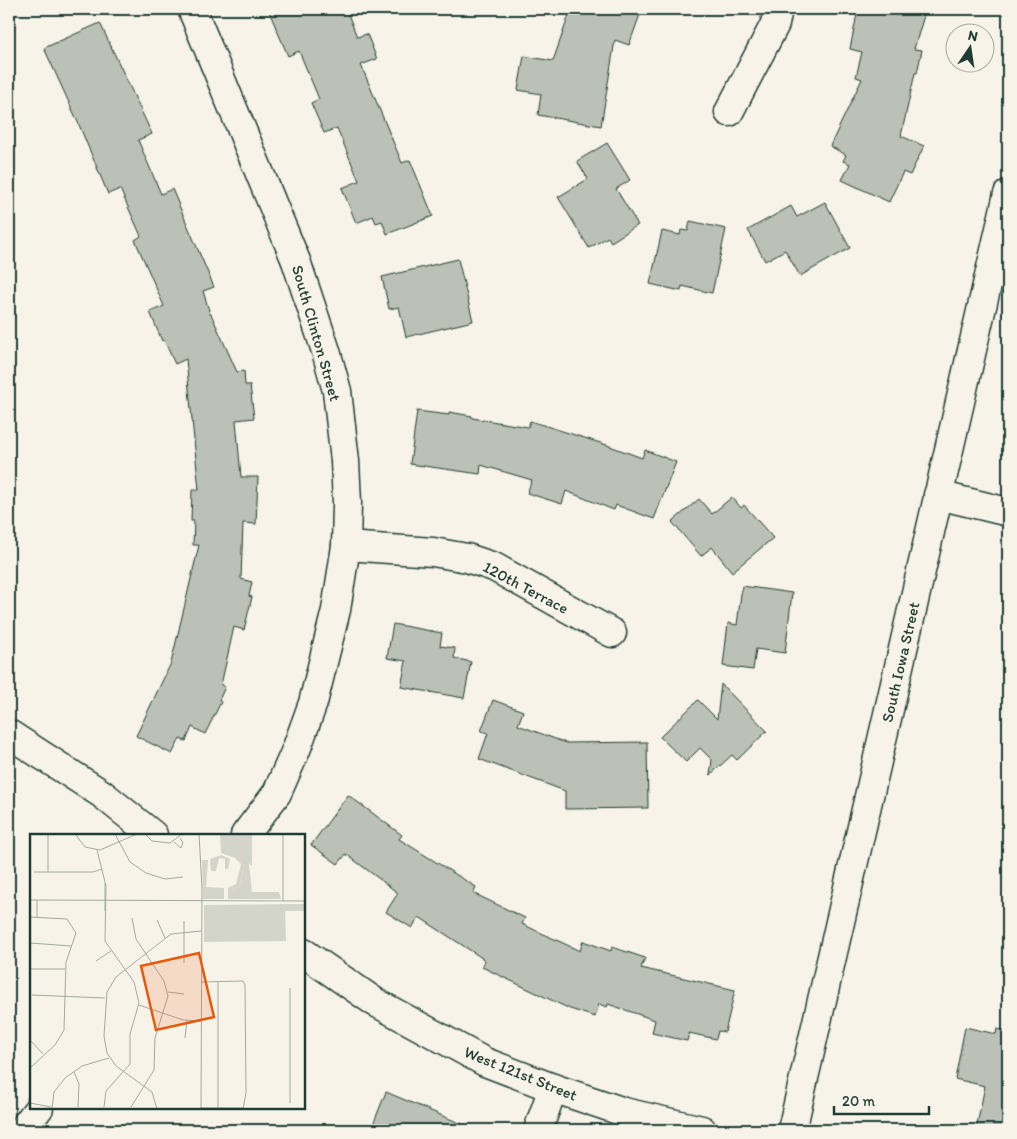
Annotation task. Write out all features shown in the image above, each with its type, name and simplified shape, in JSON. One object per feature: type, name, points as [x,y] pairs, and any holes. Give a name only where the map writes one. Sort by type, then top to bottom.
[{"type":"street","name":"South Clinton Street","points":[[192,9],[296,261],[326,351],[337,391],[345,461],[347,503],[346,546],[336,610],[313,703],[296,750],[277,793],[246,834]]},
{"type":"street","points":[[729,112],[775,24],[778,9]]},
{"type":"street","name":"South Iowa Street","points":[[792,1130],[1008,194]]},
{"type":"street","points":[[938,495],[1008,512]]},
{"type":"street","name":"120th Terrace","points":[[346,546],[433,552],[467,558],[494,567],[612,633]]},
{"type":"street","points":[[9,734],[102,794],[152,834]]},
{"type":"street","name":"West 121st Street","points":[[305,954],[375,1002],[423,1030],[485,1062],[624,1112],[702,1130]]},
{"type":"street","points":[[538,1130],[553,1088]]},
{"type":"street","points":[[22,1130],[38,1109]]},
{"type":"building","points":[[268,9],[346,9],[357,37],[367,34],[377,59],[361,65],[402,163],[410,160],[433,216],[387,234],[382,221],[376,223],[373,216],[356,223],[342,188],[359,181],[337,128],[324,133],[311,103],[319,99],[299,51],[288,56]]},
{"type":"building","points":[[571,9],[642,9],[629,45],[615,40],[601,126],[538,115],[541,94],[518,90],[524,56],[553,61]]},
{"type":"building","points":[[858,9],[926,9],[914,49],[922,50],[901,136],[924,146],[910,175],[903,172],[889,202],[842,180],[850,164],[843,161],[846,155],[830,146],[862,79],[856,77],[862,52],[850,49]]},
{"type":"building","points":[[100,23],[152,134],[138,140],[161,194],[172,189],[214,287],[203,291],[210,314],[237,372],[244,371],[245,385],[250,385],[254,418],[236,420],[241,477],[258,477],[256,524],[243,523],[241,579],[252,582],[249,596],[252,597],[244,630],[234,627],[221,685],[225,687],[219,700],[221,702],[205,734],[192,727],[186,741],[180,739],[172,754],[136,736],[171,663],[199,545],[193,545],[194,521],[191,521],[192,490],[199,490],[186,359],[175,364],[164,340],[162,341],[150,312],[164,306],[135,240],[141,236],[120,189],[108,194],[44,48]]},
{"type":"building","points":[[607,143],[630,180],[616,189],[638,225],[611,242],[608,237],[589,248],[558,197],[588,179],[577,161]]},
{"type":"building","points":[[825,202],[850,248],[800,276],[785,250],[765,261],[748,230],[791,206],[797,217]]},
{"type":"building","points":[[690,221],[726,229],[712,293],[682,286],[681,291],[650,284],[662,231],[680,235],[681,230],[688,231]]},
{"type":"building","points":[[458,259],[473,321],[406,337],[399,307],[389,309],[382,277]]},
{"type":"building","points":[[417,411],[449,415],[449,412],[472,416],[472,418],[528,427],[530,421],[642,458],[645,450],[676,462],[654,519],[616,505],[614,510],[566,491],[562,504],[527,493],[532,480],[481,465],[480,474],[410,464]]},
{"type":"building","points":[[732,497],[741,508],[744,505],[773,538],[732,572],[712,547],[701,556],[672,522],[699,499],[712,514]]},
{"type":"building","points":[[742,586],[792,593],[785,653],[756,649],[753,670],[723,666],[728,623],[737,625]]},
{"type":"building","points":[[393,624],[442,633],[440,646],[455,648],[454,658],[471,662],[464,698],[401,687],[406,661],[387,658]]},
{"type":"building","points":[[721,684],[767,731],[737,760],[732,755],[710,775],[712,760],[700,748],[686,762],[660,737],[698,700],[717,719]]},
{"type":"building","points":[[493,700],[523,711],[518,725],[566,743],[647,742],[648,808],[565,809],[565,791],[479,759],[488,733],[481,731]]},
{"type":"building","points":[[348,795],[402,835],[399,839],[476,887],[473,893],[525,918],[522,924],[580,951],[583,941],[611,951],[612,947],[645,958],[641,968],[735,990],[725,1032],[718,1031],[716,1039],[689,1033],[687,1041],[652,1033],[655,1020],[608,1004],[607,1007],[599,1004],[595,1017],[570,1009],[482,967],[485,960],[419,917],[412,928],[386,912],[398,893],[346,854],[338,864],[311,845]]},
{"type":"building","points":[[965,1027],[996,1034],[997,1029],[1008,1031],[1008,1130],[976,1130],[985,1086],[955,1079]]},
{"type":"building","points":[[386,1092],[476,1130],[377,1130],[379,1125],[374,1122]]}]
